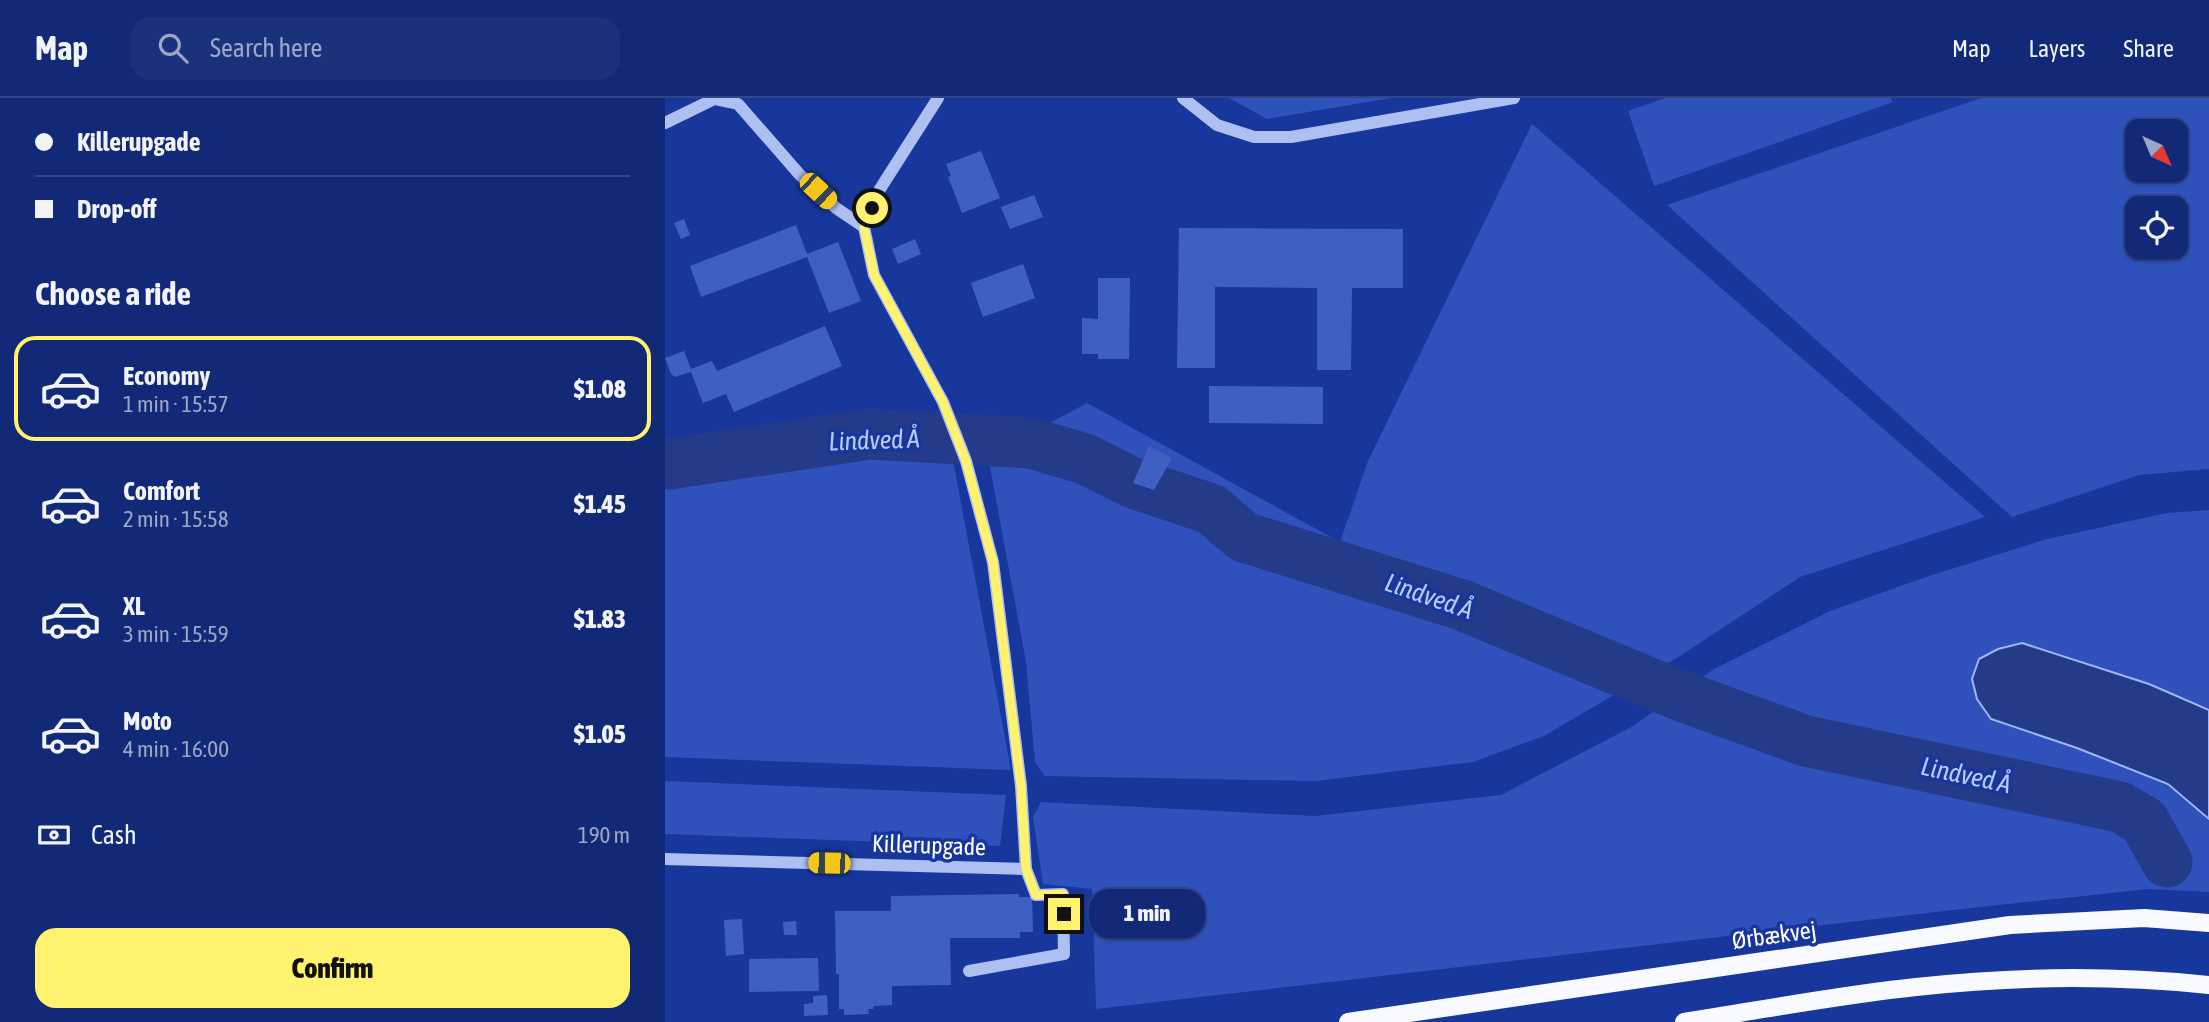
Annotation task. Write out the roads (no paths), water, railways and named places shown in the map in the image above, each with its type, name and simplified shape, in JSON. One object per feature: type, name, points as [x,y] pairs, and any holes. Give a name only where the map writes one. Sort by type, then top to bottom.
[{"type":"main road","name":"Ørbækvej","points":[[1348,1022],[2010,925],[2144,918],[2209,923]]},
{"type":"main road","points":[[1684,1022],[1916,987],[2024,978],[2147,979],[2209,985]]},
{"type":"street","points":[[938,98],[880,189],[864,227],[874,275],[943,402],[966,461],[993,562],[1021,786],[1026,869],[1036,895],[1063,894],[1065,954],[968,971]]},
{"type":"street","points":[[1183,98],[1217,125],[1254,137],[1291,136],[1514,98]]},
{"type":"street","points":[[665,124],[714,99],[739,104],[800,175],[836,208],[864,227]]},
{"type":"street","name":"Killerupgade","points":[[665,859],[1026,869]]},
{"type":"waterway","name":"Lindved Å","points":[[665,463],[870,434],[1031,443],[1085,459],[1133,483],[1211,509],[1244,537],[1462,605],[1681,696],[1806,741],[2120,807],[2144,821],[2167,862]]}]
